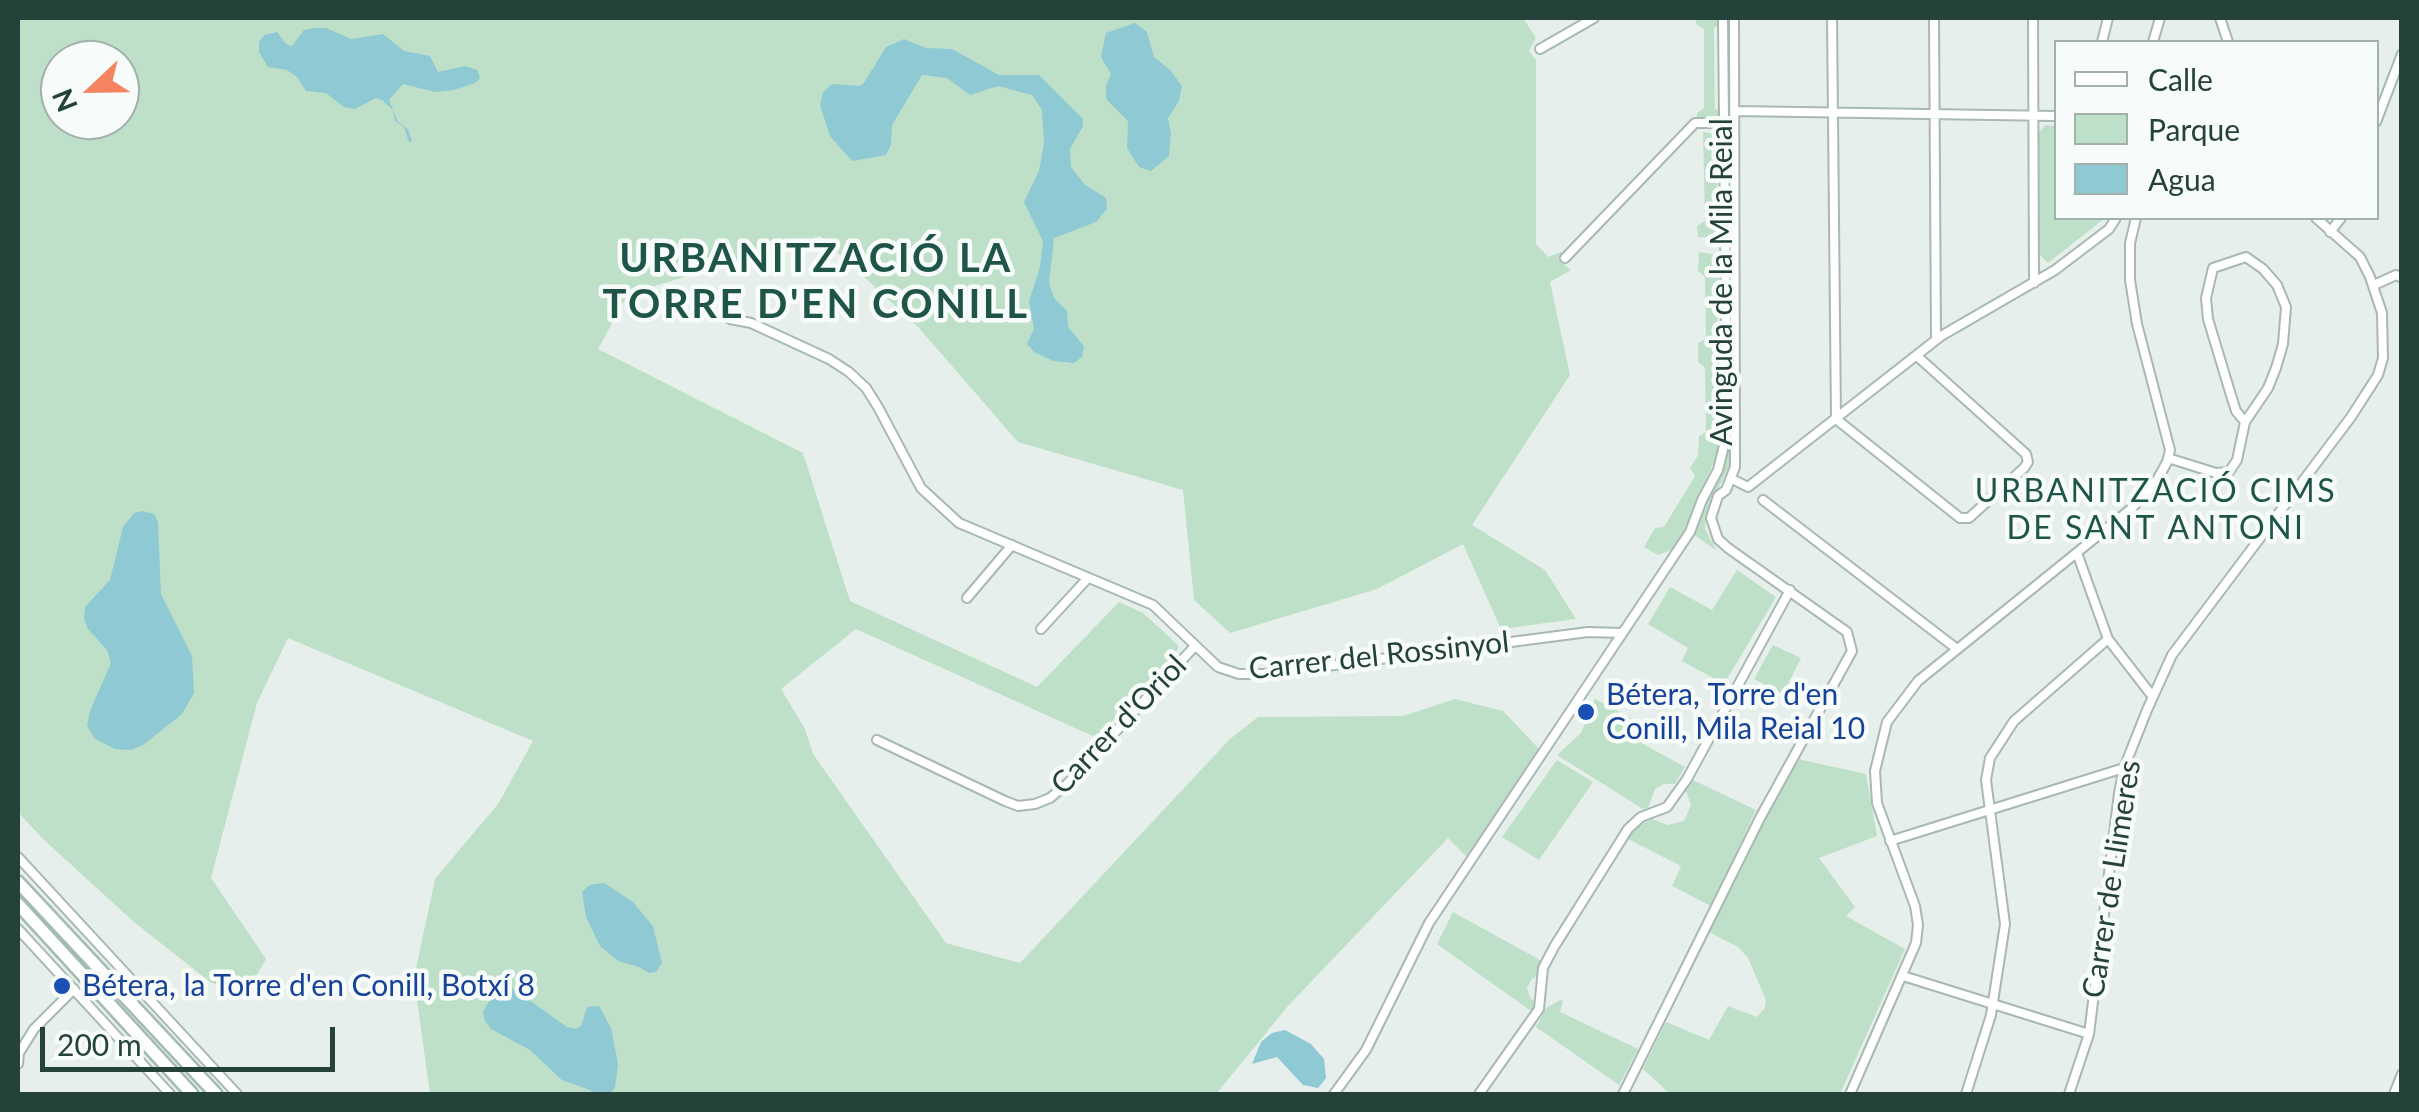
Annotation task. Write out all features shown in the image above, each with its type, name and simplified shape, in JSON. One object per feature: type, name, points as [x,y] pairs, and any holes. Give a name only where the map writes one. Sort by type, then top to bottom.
[{"type":"main road","points":[[18,882],[216,1094]]},
{"type":"main road","points":[[18,904],[192,1094]]},
{"type":"street","points":[[1540,49],[1594,18]]},
{"type":"street","name":"Avinguda de la Mila Reial","points":[[1334,1094],[1366,1050],[1429,922],[1690,532],[1724,454],[1722,18]]},
{"type":"street","points":[[1623,1094],[1760,818],[1852,652],[1847,632],[1718,540],[1710,518],[1732,479],[1736,452],[1734,18]]},
{"type":"street","points":[[1832,18],[1836,419]]},
{"type":"street","points":[[1934,18],[1936,340]]},
{"type":"street","points":[[2033,18],[2034,283]]},
{"type":"street","points":[[2379,114],[2402,54]]},
{"type":"street","points":[[1735,111],[2054,116]]},
{"type":"street","points":[[1565,258],[1695,123],[1724,123]]},
{"type":"street","points":[[1732,479],[1748,486],[1936,340],[2034,283],[2095,241],[2114,220]]},
{"type":"street","points":[[1850,1094],[1916,944],[1918,925],[1916,906],[1877,803],[1875,771],[1887,722],[1918,680],[2132,508],[2156,482],[2168,458],[2170,450],[2136,324],[2130,280],[2130,243],[2136,220]]},
{"type":"street","points":[[2318,220],[2360,256],[2374,286],[2396,275],[2402,278]]},
{"type":"street","points":[[2330,232],[2339,220]]},
{"type":"street","points":[[2168,458],[2216,473],[2228,472],[2238,460],[2245,422],[2268,388],[2276,368],[2286,307],[2278,285],[2246,257],[2213,268],[2206,298],[2208,320],[2230,392],[2236,411],[2245,422]]},
{"type":"street","name":"Carrer de Llimeres","points":[[2069,1094],[2089,1034],[2124,768],[2172,656],[2378,376],[2383,334],[2374,286]]},
{"type":"street","name":"Carrer del Rossinyol","points":[[730,320],[751,322],[849,372],[872,397],[921,488],[959,522],[1153,605],[1218,668],[1239,674],[1265,674],[1588,632],[1622,633]]},
{"type":"street","points":[[1836,419],[1960,518],[1977,513],[2024,468],[2028,462],[2026,454],[1918,356]]},
{"type":"street","points":[[1763,500],[1957,650]]},
{"type":"street","points":[[967,598],[1012,545]]},
{"type":"street","points":[[2077,553],[2108,639],[2153,696]]},
{"type":"street","points":[[1040,629],[1087,579]]},
{"type":"street","points":[[1480,1094],[1534,1019],[1542,999],[1546,962],[1601,871],[1632,825],[1667,806],[1687,779],[1790,590]]},
{"type":"street","points":[[1966,1094],[1993,1004],[2005,924],[1986,780],[1990,758],[2014,721],[2108,639]]},
{"type":"street","name":"Carrer d'Oriol","points":[[876,740],[1005,801],[1018,806],[1035,804],[1067,784],[1195,646]]},
{"type":"street","points":[[1890,841],[2124,768]]},
{"type":"street","points":[[18,857],[238,1094]]},
{"type":"street","points":[[18,929],[170,1094]]},
{"type":"street","points":[[1903,976],[2089,1034]]},
{"type":"street","points":[[18,1064],[18,1053],[34,1029],[74,989]]},
{"type":"street","points":[[2394,1094],[2402,1074]]},
{"type":"green space","points":[[18,18],[1523,18],[1536,38],[1529,51],[1536,60],[1536,244],[1548,257],[1561,252],[1561,262],[1571,270],[1550,282],[1570,375],[1472,525],[1545,570],[1576,619],[1501,629],[1463,544],[1377,589],[1230,633],[1194,600],[1183,490],[1018,442],[918,327],[820,236],[628,294],[598,349],[803,453],[850,601],[1037,687],[1119,602],[1143,613],[1178,645],[1097,738],[856,629],[781,689],[805,729],[813,754],[946,943],[1020,963],[1230,739],[1258,717],[1403,716],[1455,699],[1503,711],[1541,751],[1468,858],[1448,838],[1288,1006],[1216,1094],[430,1094],[414,978],[435,879],[498,804],[533,741],[288,638],[257,703],[211,878],[266,959],[245,995],[210,982],[134,922],[18,812]]},
{"type":"green space","points":[[1696,18],[1718,18],[1714,28],[1718,118],[1697,118],[1704,108],[1704,29],[1696,24]]},
{"type":"green space","points":[[1725,18],[1730,18],[1733,443],[1730,464],[1706,514],[1705,529],[1717,551],[1693,534],[1723,468],[1729,441]]},
{"type":"green space","points":[[2045,125],[2054,126],[2054,220],[2102,220],[2048,263],[2037,252],[2038,134]]},
{"type":"green space","points":[[1703,132],[1718,134],[1717,238],[1698,237],[1697,226],[1705,221]]},
{"type":"green space","points":[[1699,252],[1719,255],[1719,450],[1685,530],[1673,549],[1658,555],[1644,547],[1655,528],[1664,527],[1695,476],[1690,468],[1698,455],[1699,436],[1706,432],[1705,368],[1698,362],[1698,343],[1706,339],[1705,277],[1698,271]]},
{"type":"green space","points":[[1737,570],[1776,597],[1724,684],[1682,661],[1688,648],[1648,624],[1670,587],[1712,610]]},
{"type":"green space","points":[[1773,645],[1801,658],[1783,694],[1754,679]]},
{"type":"green space","points":[[1595,699],[1641,723],[1634,739],[1685,767],[1675,784],[1655,789],[1648,808],[1643,809],[1557,755],[1581,733]]},
{"type":"green space","points":[[1798,759],[1866,774],[1877,836],[1819,858],[1855,907],[1846,916],[1905,949],[1840,1094],[1670,1094],[1643,1069],[1666,1022],[1709,1040],[1728,1006],[1757,1017],[1765,1008],[1766,1000],[1748,958],[1738,947],[1709,932],[1748,849]]},
{"type":"green space","points":[[1557,760],[1593,782],[1539,860],[1502,837]]},
{"type":"green space","points":[[1693,780],[1756,810],[1711,906],[1672,886],[1681,866],[1628,839],[1637,827],[1652,819],[1668,825],[1684,821],[1691,805],[1686,791]]},
{"type":"green space","points":[[1453,912],[1540,960],[1539,974],[1527,988],[1536,1003],[1531,1011],[1437,944]]},
{"type":"green space","points":[[1560,1000],[1560,1012],[1638,1049],[1619,1085],[1536,1027],[1546,1008]]},
{"type":"water","points":[[1135,23],[1147,32],[1154,57],[1182,86],[1179,101],[1168,118],[1169,156],[1151,171],[1139,167],[1127,148],[1128,121],[1106,99],[1111,74],[1101,57],[1106,33]]},
{"type":"water","points":[[326,28],[351,39],[383,34],[404,51],[430,56],[438,72],[465,66],[477,70],[480,78],[454,90],[435,92],[403,84],[389,100],[398,122],[408,129],[409,142],[404,127],[395,121],[393,110],[382,100],[376,98],[355,109],[344,107],[326,93],[306,91],[287,70],[268,67],[259,52],[264,35],[277,32],[292,46],[304,30]]},
{"type":"water","points":[[904,39],[926,48],[952,49],[999,75],[1039,75],[1083,119],[1070,149],[1071,167],[1084,184],[1106,198],[1107,209],[1096,222],[1054,238],[1049,283],[1054,298],[1067,311],[1068,327],[1084,346],[1082,357],[1074,363],[1053,361],[1027,344],[1034,329],[1029,301],[1043,241],[1024,202],[1039,171],[1044,143],[1042,110],[1032,95],[998,86],[970,95],[947,78],[922,75],[892,125],[886,155],[852,161],[830,136],[820,105],[823,92],[832,84],[864,83],[886,47]]},
{"type":"water","points":[[134,513],[154,514],[158,522],[161,594],[192,656],[194,693],[182,714],[143,745],[131,750],[115,749],[95,739],[87,726],[111,663],[107,650],[88,629],[85,607],[110,580],[123,527]]},
{"type":"water","points":[[604,883],[633,902],[653,926],[662,963],[656,972],[618,961],[600,946],[586,917],[582,892],[590,885]]},
{"type":"water","points":[[508,985],[567,1027],[581,1026],[587,1007],[599,1006],[611,1028],[618,1064],[615,1088],[609,1094],[594,1094],[562,1080],[530,1050],[491,1029],[483,1012],[493,994]]},
{"type":"water","points":[[1285,1030],[1311,1044],[1324,1059],[1326,1078],[1318,1088],[1303,1085],[1277,1057],[1252,1064],[1261,1042],[1272,1033]]},
{"type":"place","name":"Bétera, Torre d'en Conill, Mila Reial 10","points":[[1586,712]]},
{"type":"place","name":"Bétera, la Torre d'en Conill, Botxí 8","points":[[62,986]]},
{"type":"district","name":"URBANITZACIÓ LA TORRE D'EN CONILL","points":[[816,282]]},
{"type":"district","name":"URBANITZACIÓ CIMS DE SANT ANTONI","points":[[2156,510]]}]
